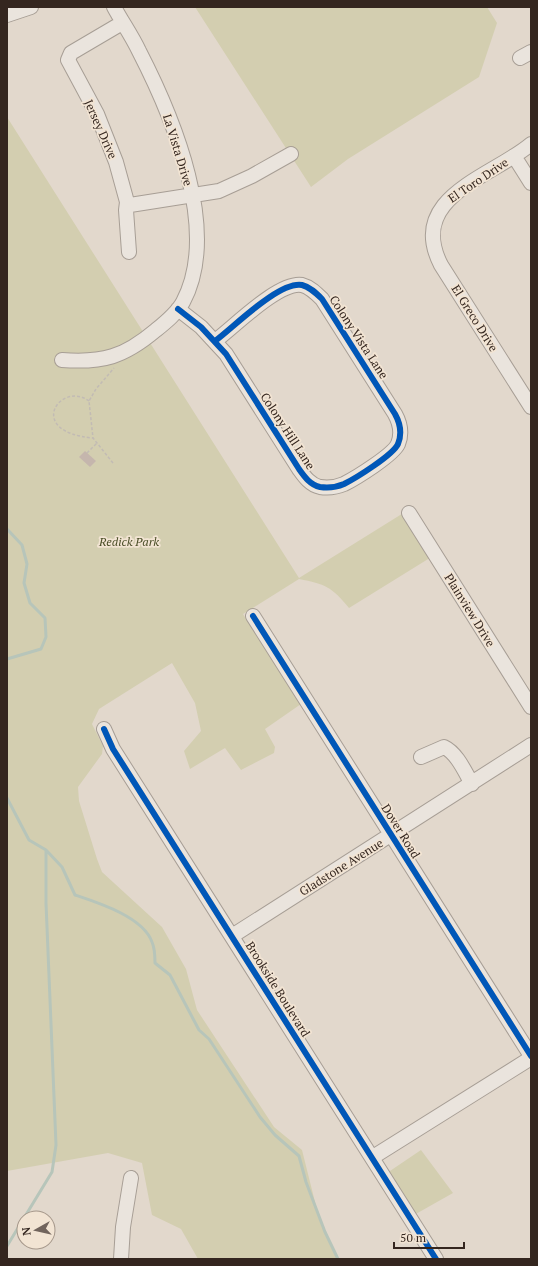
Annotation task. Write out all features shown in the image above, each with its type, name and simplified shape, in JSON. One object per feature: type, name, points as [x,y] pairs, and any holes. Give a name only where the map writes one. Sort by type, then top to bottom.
[{"type":"street","points":[[7,15],[31,7]]},
{"type":"street","name":"La Vista Drive","points":[[62,360],[81,361],[104,359],[127,352],[149,336],[178,309],[193,277],[196,260],[196,228],[187,169],[173,128],[139,51],[114,7]]},
{"type":"street","name":"Jersey Drive","points":[[122,23],[71,53],[68,60],[97,114],[116,162],[127,200]]},
{"type":"street","name":"El Toro Drive","points":[[434,224],[446,202],[462,189],[531,144]]},
{"type":"street","points":[[130,252],[126,210],[127,200],[135,205],[219,191],[252,176],[291,154]]},
{"type":"street","points":[[514,156],[531,183]]},
{"type":"street","name":"El Greco Drive","points":[[434,224],[434,247],[441,265],[531,407]]},
{"type":"street","name":"Colony Vista Lane","points":[[215,340],[279,291],[302,285],[310,289],[322,299],[395,414],[400,426],[400,438]]},
{"type":"street","name":"Colony Hill Lane","points":[[178,309],[215,340],[226,354],[299,469],[310,482],[327,488],[344,484],[387,456],[395,449],[400,438]]},
{"type":"street","name":"Plainview Drive","points":[[409,513],[531,707]]},
{"type":"street","name":"Dover Road","points":[[253,616],[390,836],[531,1057]]},
{"type":"street","name":"Brookside Boulevard","points":[[104,729],[113,749],[373,1157],[436,1259]]},
{"type":"street","name":"Gladstone Avenue","points":[[232,936],[531,745]]},
{"type":"street","points":[[421,757],[444,748],[448,749],[453,754],[472,784]]},
{"type":"street","points":[[373,1157],[531,1057]]},
{"type":"street","points":[[121,1259],[131,1178]]},
{"type":"path","points":[[113,463],[93,438],[89,401],[96,389],[127,352]]},
{"type":"path","points":[[89,401],[78,396],[67,398],[55,406],[53,413],[54,419],[64,431],[82,437],[93,438]]},
{"type":"path","points":[[87,453],[97,443]]},
{"type":"green space","points":[[195,7],[487,7],[497,23],[479,77],[348,159],[311,187]]},
{"type":"green space","name":"Redick Park","points":[[7,117],[299,578],[405,512],[433,556],[349,608],[333,591],[322,585],[299,579],[243,614],[301,704],[265,729],[275,747],[274,753],[241,770],[225,748],[190,769],[184,751],[201,731],[195,703],[172,663],[99,709],[92,724],[103,746],[102,754],[78,787],[79,801],[102,872],[162,927],[186,969],[197,1010],[274,1127],[302,1150],[319,1218],[338,1259],[198,1259],[181,1229],[152,1215],[142,1163],[108,1153],[7,1171]]},
{"type":"green space","points":[[421,1150],[453,1193],[414,1215],[387,1173]]},
{"type":"building","points":[[85,451],[96,461],[90,467],[79,457]]},
{"type":"waterway","points":[[7,529],[22,545],[27,564],[24,583],[30,603],[45,618],[46,637],[41,649],[7,659]]},
{"type":"waterway","points":[[7,798],[29,840],[46,850],[62,867],[75,895],[119,912],[140,925],[147,933],[154,947],[155,963],[170,975],[199,1030],[209,1039],[260,1117],[275,1135],[299,1156],[306,1182],[325,1232],[338,1259]]},
{"type":"waterway","points":[[7,1246],[52,1172],[56,1145],[46,903],[46,850]]},
{"type":"cycle path","points":[[178,309],[201,327],[226,354],[299,469],[308,480],[316,486],[335,487],[344,484],[382,460],[395,449],[398,444],[400,429],[395,414],[322,299],[308,287],[302,285],[292,286],[281,290],[257,306],[215,341]]},
{"type":"cycle path","points":[[253,616],[531,1056]]},
{"type":"cycle path","points":[[104,729],[113,749],[436,1259]]}]
